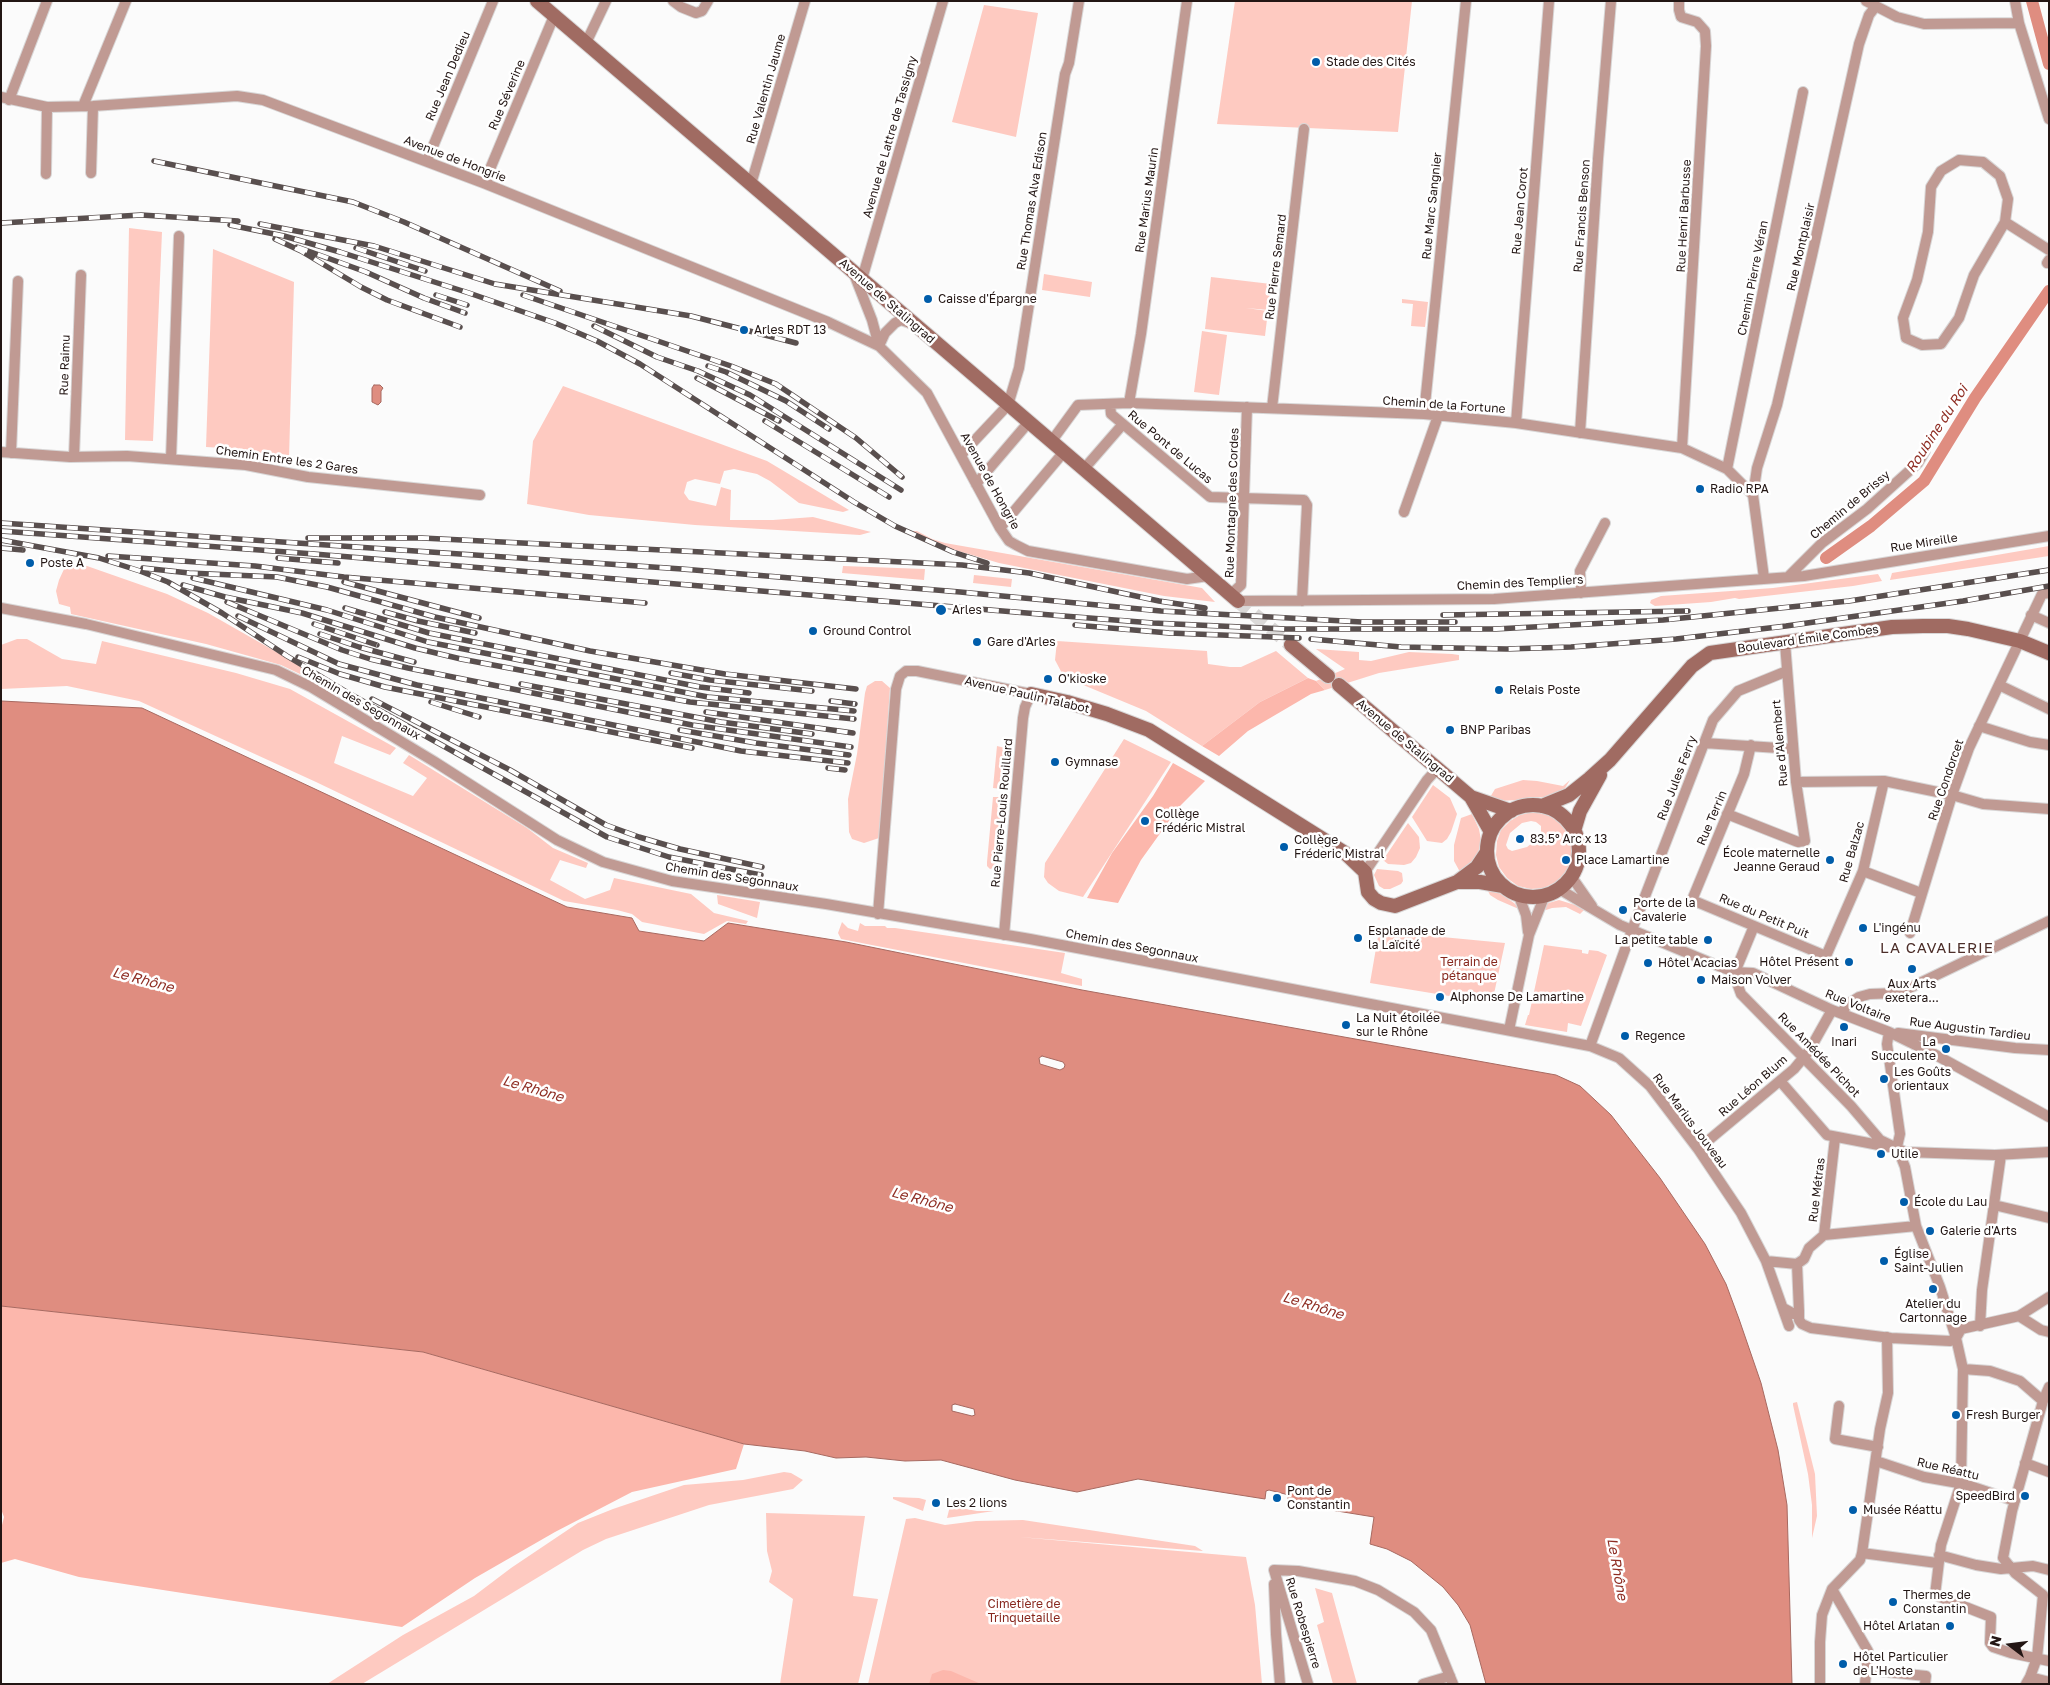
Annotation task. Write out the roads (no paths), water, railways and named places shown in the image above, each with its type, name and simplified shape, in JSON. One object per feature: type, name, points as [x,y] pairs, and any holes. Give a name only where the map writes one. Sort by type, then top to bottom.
[{"type":"main road","name":"Avenue de Stalingrad","points":[[536,1],[1234,598]]},
{"type":"main road","name":"Boulevard Émile Combes","points":[[1542,806],[1569,795],[1610,760],[1700,659],[1710,654],[1731,649],[1892,627],[1923,626],[1948,626],[2020,641],[2049,653]]},
{"type":"main road","points":[[1291,645],[1328,676]]},
{"type":"main road","name":"Avenue de Stalingrad","points":[[1339,685],[1472,797],[1511,811]]},
{"type":"main road","name":"Avenue Paulin Talabot","points":[[1031,694],[1107,714],[1149,730],[1345,853],[1365,872]]},
{"type":"main road","name":"Boulevard Émile Combes","points":[[1574,831],[1580,811],[1589,793],[1610,760]]},
{"type":"main road","name":"Avenue de Stalingrad","points":[[1472,797],[1491,832]]},
{"type":"main road","points":[[1365,872],[1368,892],[1374,899],[1395,906],[1457,882],[1477,867],[1487,852],[1491,832],[1503,816],[1511,811],[1526,806],[1542,806],[1561,815],[1574,831],[1579,846],[1578,862],[1572,876],[1559,889],[1545,895],[1527,896],[1518,894],[1503,886],[1480,882],[1457,882]]},
{"type":"main road","points":[[1487,852],[1492,870],[1503,886]]},
{"type":"street","points":[[5,99],[47,1]]},
{"type":"street","points":[[90,173],[88,106],[126,1]]},
{"type":"street","name":"Rue Jean Dedieu","points":[[427,161],[493,1]]},
{"type":"street","points":[[586,43],[606,1]]},
{"type":"street","points":[[673,1],[680,7],[696,14],[702,11],[708,1]]},
{"type":"street","name":"Rue Valentin Jaume","points":[[751,184],[804,1]]},
{"type":"street","name":"Avenue de Lattre de Tassigny","points":[[857,275],[943,1]]},
{"type":"street","name":"Rue Thomas Alva Edison","points":[[1008,405],[1019,368],[1064,74],[1070,62],[1079,1]]},
{"type":"street","name":"Rue Marius Maurin","points":[[1129,403],[1141,334],[1187,1]]},
{"type":"street","name":"Rue Marc Sangnier","points":[[1424,414],[1466,1]]},
{"type":"street","name":"Rue Jean Corot","points":[[1516,423],[1549,1]]},
{"type":"street","name":"Rue Francis Benson","points":[[1580,433],[1598,158],[1611,1]]},
{"type":"street","name":"Rue Henri Barbusse","points":[[1679,1],[1678,10],[1681,17],[1696,22],[1705,31],[1706,46],[1682,448]]},
{"type":"street","points":[[2015,1],[2019,23],[2049,119]]},
{"type":"street","points":[[1871,4],[1897,17],[1924,24],[2019,23]]},
{"type":"street","name":"Rue Montplaisir","points":[[1753,495],[1757,468],[1777,405],[1859,44],[1871,4]]},
{"type":"street","name":"Rue Séverine","points":[[486,184],[490,169],[554,16]]},
{"type":"street","name":"Chemin Pierre Véran","points":[[1727,468],[1802,92]]},
{"type":"street","name":"Avenue de Hongrie","points":[[5,99],[46,108],[237,96],[263,100],[486,184],[828,322],[878,346],[927,393],[1000,528],[1009,541],[1028,551],[1187,579],[1208,576]]},
{"type":"street","points":[[46,108],[46,174]]},
{"type":"street","name":"Rue Pierre Semard","points":[[1272,408],[1304,129]]},
{"type":"street","points":[[1959,160],[1983,162],[2000,176],[2008,199],[2005,222],[1974,275],[1959,318],[1941,344],[1922,345],[1906,338],[1902,318],[1917,280],[1928,232],[1931,187],[1941,171],[1959,160]]},
{"type":"street","points":[[2005,222],[2049,250]]},
{"type":"street","points":[[171,459],[179,236]]},
{"type":"street","name":"Rue Raimu","points":[[74,457],[81,275]]},
{"type":"street","points":[[857,275],[872,320],[878,346]]},
{"type":"street","points":[[6,452],[18,281]]},
{"type":"street","points":[[878,346],[895,322],[901,320],[916,326]]},
{"type":"street","name":"Chemin de la Fortune","points":[[1051,442],[1078,405],[1129,403],[1424,414],[1516,423],[1682,448],[1727,468],[1753,495]]},
{"type":"street","name":"Rue Pont de Lucas","points":[[1110,404],[1111,414],[1210,497],[1304,500],[1307,505],[1302,600]]},
{"type":"street","points":[[961,455],[1008,405]]},
{"type":"street","name":"Rue Montagne des Cordes","points":[[1234,598],[1241,585],[1247,407]]},
{"type":"street","points":[[1404,512],[1438,416]]},
{"type":"street","points":[[976,484],[1028,422]]},
{"type":"street","points":[[1083,470],[1123,424]]},
{"type":"street","name":"Chemin de Brissy","points":[[1788,577],[1822,543],[1867,509],[1918,463],[1925,451]]},
{"type":"street","name":"Chemin Entre les 2 Gares","points":[[6,452],[74,457],[127,456],[246,464],[308,477],[480,495]]},
{"type":"street","points":[[1000,528],[1063,452]]},
{"type":"street","points":[[1753,495],[1764,578]]},
{"type":"street","points":[[1581,593],[1580,572],[1604,523]]},
{"type":"street","name":"Rue Mireille","points":[[1804,576],[2049,536]]},
{"type":"street","name":"Chemin des Templiers","points":[[1234,598],[1494,600],[1804,576]]},
{"type":"street","name":"Rue Condorcet","points":[[1910,933],[1952,795],[1979,726],[2042,594],[2049,593]]},
{"type":"street","name":"Chemin des Segonnaux","points":[[1,608],[86,624],[276,670],[311,687],[435,762],[557,840],[604,862],[672,881],[1004,935],[1590,1046]]},
{"type":"street","points":[[2031,615],[2049,623]]},
{"type":"street","name":"Rue d'Alembert","points":[[1727,814],[1798,842],[1805,841],[1796,782],[1785,643]]},
{"type":"street","name":"Avenue Paulin Talabot","points":[[878,914],[896,688],[900,676],[906,672],[917,671],[1031,694]]},
{"type":"street","name":"Rue Jules Ferry","points":[[1632,930],[1713,720],[1738,691],[1786,671]]},
{"type":"street","points":[[1998,685],[2049,709]]},
{"type":"street","name":"Rue Pierre-Louis Rouillard","points":[[1004,935],[1022,718],[1031,694]]},
{"type":"street","points":[[1979,726],[2030,742],[2049,745]]},
{"type":"street","points":[[1704,744],[1751,745],[1793,749]]},
{"type":"street","name":"Rue Terrin","points":[[1692,900],[1744,774],[1751,745]]},
{"type":"street","points":[[1365,872],[1437,768]]},
{"type":"street","points":[[1796,782],[1884,781],[1952,795],[1983,804],[2049,809]]},
{"type":"street","name":"Rue Balzac","points":[[1826,956],[1863,871],[1884,781]]},
{"type":"street","points":[[1863,871],[1921,893]]},
{"type":"street","points":[[1572,876],[1594,909]]},
{"type":"street","name":"Rue Voltaire","points":[[1559,889],[1620,925],[1734,972],[1754,973],[1836,1011],[1889,1032],[1934,1054],[2049,1117]]},
{"type":"street","points":[[1518,894],[1526,915],[1529,935]]},
{"type":"street","points":[[1509,1030],[1529,935],[1545,895]]},
{"type":"street","name":"Rue du Petit Puit","points":[[1692,900],[1826,956]]},
{"type":"street","name":"Rue Léon Blum","points":[[1698,1149],[1781,1082],[1804,1058],[1836,1011],[1859,997],[1870,994],[1898,993],[2049,921]]},
{"type":"street","points":[[1734,972],[1754,926]]},
{"type":"street","points":[[1590,1046],[1632,930]]},
{"type":"street","name":"Rue Amédée Pichot","points":[[1734,972],[1741,994],[1851,1106],[1880,1140],[1898,1147]]},
{"type":"street","points":[[1889,1032],[1887,1044],[1900,1134],[1898,1147],[1905,1167],[1916,1226],[1940,1287],[1956,1338],[1963,1369],[1961,1483],[1938,1559],[1935,1595],[1991,1617],[1990,1637],[1993,1647],[2010,1653],[2049,1661]]},
{"type":"street","name":"Rue Augustin Tardieu","points":[[1889,1032],[2015,1048],[2049,1050]]},
{"type":"street","name":"Rue Marius Jouveau","points":[[1590,1046],[1619,1058],[1650,1086],[1698,1149],[1741,1214],[1766,1261],[1789,1326]]},
{"type":"street","points":[[1781,1082],[1827,1136],[1898,1147],[1906,1152],[2001,1155],[2049,1152]]},
{"type":"street","name":"Rue Métras","points":[[1797,1264],[1804,1259],[1809,1248],[1824,1236],[1835,1138]]},
{"type":"street","points":[[1980,1326],[1982,1290],[2001,1155]]},
{"type":"street","points":[[1994,1205],[2049,1218]]},
{"type":"street","points":[[1824,1236],[1916,1226]]},
{"type":"street","points":[[1766,1261],[1797,1264],[1799,1320],[1806,1326],[1887,1337],[1950,1341],[1956,1338],[1961,1329],[2019,1316],[2049,1297]]},
{"type":"street","points":[[1783,1308],[1794,1314],[1799,1311]]},
{"type":"street","points":[[2019,1316],[2040,1330],[2049,1332]]},
{"type":"street","points":[[1820,1684],[1822,1615],[1832,1589],[1860,1560],[1862,1553],[1888,1394],[1887,1337]]},
{"type":"street","points":[[1963,1369],[1990,1371],[2020,1382],[2043,1401]]},
{"type":"street","points":[[2049,1387],[2043,1401],[2025,1463],[2003,1558],[2043,1595],[2037,1658],[2028,1680],[2049,1682]]},
{"type":"street","points":[[1839,1406],[1835,1439],[1878,1447]]},
{"type":"street","name":"Rue Réattu","points":[[1876,1461],[1924,1477],[1961,1483],[2015,1501]]},
{"type":"street","points":[[2025,1463],[2049,1472]]},
{"type":"street","points":[[1862,1553],[1938,1559],[2001,1569],[2033,1566],[2049,1570]]},
{"type":"street","points":[[1280,1684],[1274,1570],[1298,1571],[1355,1581],[1378,1590],[1414,1612],[1431,1630],[1451,1680],[1424,1684]]},
{"type":"street","name":"Rue Robespierre","points":[[1274,1570],[1308,1684]]},
{"type":"street","points":[[1832,1589],[1868,1651],[1866,1684]]},
{"type":"street","points":[[1868,1670],[1926,1676],[1925,1684]]},
{"type":"water","points":[[374,385],[380,385],[383,388],[381,391],[381,402],[378,405],[372,402],[372,388]]},
{"type":"water","name":"Le Rhône","points":[[1,701],[142,708],[567,907],[632,918],[639,931],[704,941],[728,923],[846,942],[1082,990],[1556,1075],[1580,1086],[1611,1115],[1660,1178],[1705,1244],[1726,1284],[1739,1319],[1761,1383],[1778,1450],[1787,1505],[1792,1684],[1486,1684],[1470,1625],[1458,1605],[1443,1587],[1411,1561],[1387,1549],[1370,1544],[1374,1517],[1288,1503],[1288,1496],[1269,1490],[1266,1491],[1265,1499],[1138,1479],[1077,1492],[1015,1480],[941,1460],[905,1461],[866,1457],[836,1458],[805,1451],[744,1444],[423,1352],[1,1306]],"holes":[[[1042,1056],[1063,1062],[1064,1068],[1060,1070],[1040,1064],[1039,1058]],[[955,1404],[974,1409],[975,1415],[952,1411],[952,1405]]]},
{"type":"waterway","name":"Roubine du Roi","points":[[2032,1],[2049,64]]},
{"type":"waterway","name":"Roubine du Roi","points":[[1826,558],[1871,526],[1924,481],[1975,398],[2049,291]]},
{"type":"tunnel","points":[[1238,601],[1291,645]]},
{"type":"railway","points":[[154,161],[353,202],[404,222],[560,291]]},
{"type":"railway","points":[[1,223],[141,215],[238,221]]},
{"type":"railway","points":[[260,224],[374,246],[495,284],[691,316],[796,343]]},
{"type":"railway","points":[[230,225],[284,236],[340,252],[469,293],[555,323],[597,341],[640,364],[854,502],[895,526],[953,552],[987,563]]},
{"type":"railway","points":[[275,239],[301,251],[361,287],[387,300],[460,327]]},
{"type":"railway","points":[[297,247],[366,272],[424,298],[465,313]]},
{"type":"railway","points":[[356,248],[425,271]]},
{"type":"railway","points":[[436,295],[467,305]]},
{"type":"railway","points":[[523,295],[731,366],[776,384],[856,438],[902,477]]},
{"type":"railway","points":[[594,326],[657,357],[698,371],[750,395],[901,490]]},
{"type":"railway","points":[[708,366],[726,372],[786,401],[829,429]]},
{"type":"railway","points":[[697,378],[779,421]]},
{"type":"railway","points":[[765,421],[889,497]]},
{"type":"railway","points":[[1,523],[682,569],[1161,611],[1362,622],[1455,622]]},
{"type":"railway","points":[[1,531],[314,554],[1153,623],[1286,629],[1496,629],[1663,620],[1849,601],[2049,570]]},
{"type":"railway","points":[[308,538],[422,538],[962,565],[1029,573],[1159,601],[1205,608]]},
{"type":"railway","points":[[1,540],[99,558],[168,582],[222,613],[287,656],[350,694],[607,837],[669,857],[761,875]]},
{"type":"railway","points":[[1,548],[23,550]]},
{"type":"railway","points":[[108,556],[255,566],[344,577],[645,603]]},
{"type":"railway","points":[[278,558],[338,563]]},
{"type":"railway","points":[[143,568],[189,573],[277,577],[327,587],[435,617],[590,651],[725,674],[856,689]]},
{"type":"railway","points":[[193,578],[327,610],[428,642],[708,697],[854,711]]},
{"type":"railway","points":[[344,582],[479,618]]},
{"type":"railway","points":[[183,585],[225,597],[302,613],[415,648],[461,659],[690,702],[854,719]]},
{"type":"railway","points":[[1311,639],[1401,647],[1507,649],[1571,647],[1676,639],[1786,626],[1963,601],[2049,586]]},
{"type":"railway","points":[[227,602],[342,650],[408,668],[692,725],[851,747]]},
{"type":"railway","points":[[345,608],[429,633],[700,687],[749,693]]},
{"type":"railway","points":[[1443,615],[1688,611]]},
{"type":"railway","points":[[385,612],[475,633]]},
{"type":"railway","points":[[238,616],[339,664],[417,685],[741,751],[848,763]]},
{"type":"railway","points":[[314,624],[377,645]]},
{"type":"railway","points":[[1075,625],[1169,633],[1299,638]]},
{"type":"railway","points":[[320,634],[414,662]]},
{"type":"railway","points":[[298,657],[340,674],[385,687],[692,748]]},
{"type":"railway","points":[[671,673],[710,680],[812,691]]},
{"type":"railway","points":[[521,684],[721,722],[812,734]]},
{"type":"railway","points":[[372,699],[510,770],[606,825],[680,849],[762,867]]},
{"type":"railway","points":[[831,701],[855,704]]},
{"type":"railway","points":[[431,702],[479,717]]},
{"type":"railway","points":[[706,712],[853,733]]},
{"type":"railway","points":[[680,730],[756,743],[849,755]]},
{"type":"railway","points":[[828,768],[845,770]]},
{"type":"place","name":"Stade des Cités","points":[[1316,62]]},
{"type":"place","name":"Caisse d'Épargne","points":[[928,299]]},
{"type":"place","name":"Arles RDT 13","points":[[744,330]]},
{"type":"place","name":"Radio RPA","points":[[1700,489]]},
{"type":"place","name":"Poste A","points":[[30,563]]},
{"type":"place","name":"Arles","points":[[941,610]]},
{"type":"place","name":"Ground Control","points":[[813,631]]},
{"type":"place","name":"Gare d'Arles","points":[[977,642]]},
{"type":"place","name":"O'kioske","points":[[1048,679]]},
{"type":"place","name":"Relais Poste","points":[[1499,690]]},
{"type":"place","name":"BNP Paribas","points":[[1450,730]]},
{"type":"place","name":"Gymnase","points":[[1055,762]]},
{"type":"place","name":"Collège Frédéric Mistral","points":[[1145,821]]},
{"type":"place","name":"83.5° Arc x 13","points":[[1520,839]]},
{"type":"place","name":"Collège Fréderic Mistral","points":[[1284,847]]},
{"type":"place","name":"Place Lamartine","points":[[1566,860]]},
{"type":"place","name":"École maternelle Jeanne Geraud","points":[[1830,860]]},
{"type":"place","name":"Porte de la Cavalerie","points":[[1623,910]]},
{"type":"place","name":"L'ingénu","points":[[1863,928]]},
{"type":"place","name":"Esplanade de la Laïcité","points":[[1358,938]]},
{"type":"place","name":"La petite table","points":[[1708,940]]},
{"type":"place","name":"Hôtel Présent","points":[[1849,962]]},
{"type":"place","name":"Hôtel Acacias","points":[[1648,963]]},
{"type":"place","name":"Aux Arts exetera...","points":[[1912,969]]},
{"type":"place","name":"Maison Volver","points":[[1701,980]]},
{"type":"place","name":"Alphonse De Lamartine","points":[[1440,997]]},
{"type":"place","name":"La Nuit étoilée sur le Rhône","points":[[1346,1025]]},
{"type":"place","name":"Inari","points":[[1844,1027]]},
{"type":"place","name":"Regence","points":[[1625,1036]]},
{"type":"place","name":"La Succulente","points":[[1946,1049]]},
{"type":"place","name":"Les Goûts orientaux","points":[[1884,1079]]},
{"type":"place","name":"Utile","points":[[1881,1154]]},
{"type":"place","name":"École du Lau","points":[[1904,1202]]},
{"type":"place","name":"Galerie d'Arts","points":[[1930,1231]]},
{"type":"place","name":"Église Saint-Julien","points":[[1884,1261]]},
{"type":"place","name":"Atelier du Cartonnage","points":[[1933,1289]]},
{"type":"place","name":"Fresh Burger","points":[[1956,1415]]},
{"type":"place","name":"SpeedBird","points":[[2025,1496]]},
{"type":"place","name":"Pont de Constantin","points":[[1277,1498]]},
{"type":"place","name":"Les 2 lions","points":[[936,1503]]},
{"type":"place","name":"Musée Réattu","points":[[1853,1510]]},
{"type":"place","name":"Thermes de Constantin","points":[[1893,1602]]},
{"type":"place","name":"Hôtel Arlatan","points":[[1950,1626]]},
{"type":"place","name":"Hôtel Particulier de L'Hoste","points":[[1843,1664]]},
{"type":"district","name":"LA CAVALERIE","points":[[1937,948]]},
{"type":"park label","name":"Terrain de pétanque","points":[[1469,969]]},
{"type":"park label","name":"Cimetière de Trinquetaille","points":[[1024,1611]]}]
